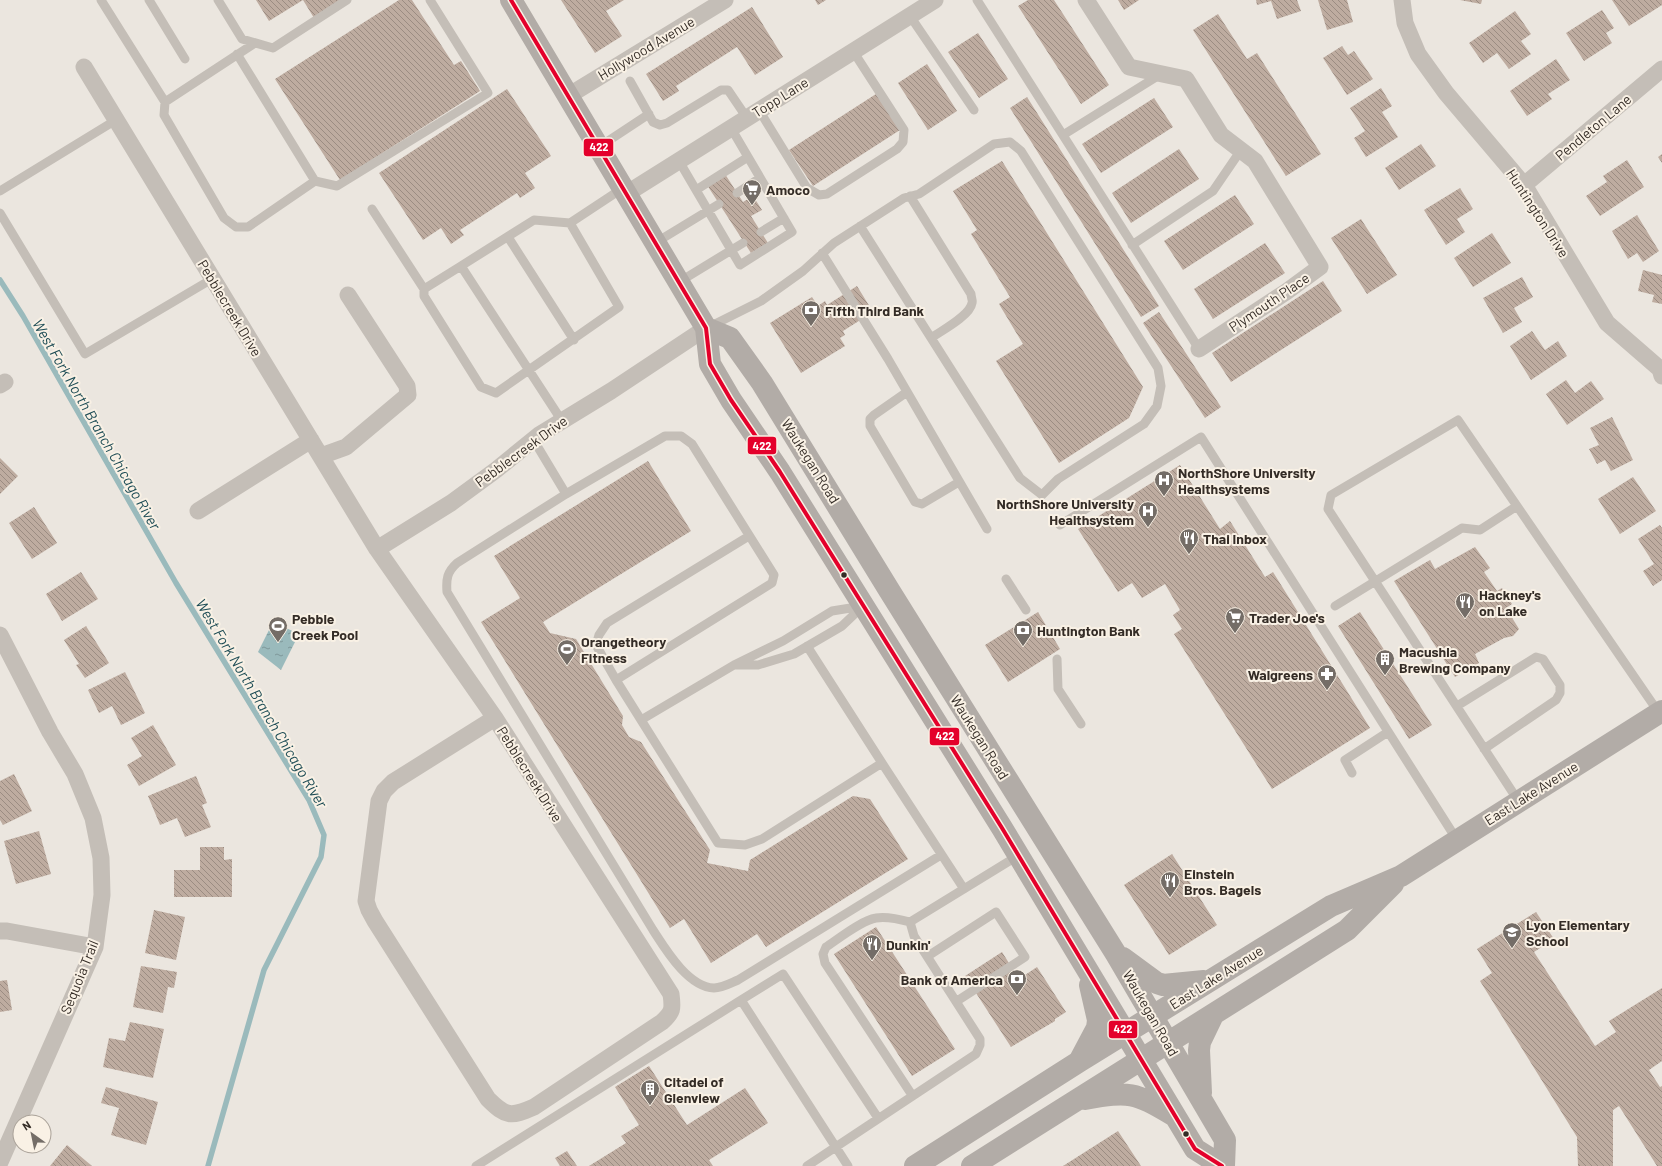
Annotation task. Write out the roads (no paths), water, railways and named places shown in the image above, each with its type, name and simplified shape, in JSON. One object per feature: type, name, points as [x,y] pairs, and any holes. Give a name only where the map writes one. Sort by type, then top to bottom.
[{"type":"main road","name":"Waukegan Road","points":[[511,0],[706,328],[710,364],[731,400],[780,472],[1019,855],[1195,1149],[1223,1166],[1225,1140],[1116,954],[958,702],[762,382],[730,338],[706,328]]},
{"type":"main road","name":"East Lake Avenue","points":[[915,1166],[1080,1060],[1331,906],[1401,876],[1661,712]]},
{"type":"main road","name":"East Lake Avenue","points":[[972,1166],[1348,930],[1401,876]]},
{"type":"main road","points":[[1116,954],[1157,983],[1163,985],[1209,981]]},
{"type":"main road","points":[[1080,1060],[1097,1028],[1098,1020],[1087,969]]},
{"type":"main road","points":[[1202,1101],[1199,1050],[1200,1042],[1214,1015]]},
{"type":"main road","points":[[1074,1102],[1105,1096],[1130,1094],[1146,1099],[1176,1117]]},
{"type":"street","name":"Hollywood Avenue","points":[[568,96],[725,0]]},
{"type":"street","name":"Topp Lane","points":[[624,191],[679,161],[935,0]]},
{"type":"street","name":"Plymouth Place","points":[[1086,0],[1129,67],[1186,79],[1221,135],[1256,161],[1320,266],[1286,292],[1199,349]]},
{"type":"street","name":"Huntington Drive","points":[[1402,0],[1405,23],[1418,54],[1446,93],[1524,185],[1607,323],[1661,371]]},
{"type":"street","name":"Pebblecreek Drive","points":[[84,67],[377,549],[495,718],[671,994],[671,1014],[662,1022],[534,1107],[520,1113],[510,1114],[500,1111],[488,1100],[368,910],[366,901],[379,801],[384,791],[393,782],[495,718]]},
{"type":"street","name":"Pendleton Lane","points":[[1524,185],[1662,69]]},
{"type":"street","points":[[321,456],[346,447],[408,395],[407,386],[348,295]]},
{"type":"street","name":"Pebblecreek Drive","points":[[377,549],[450,503],[496,470],[533,440],[706,328]]},
{"type":"street","points":[[198,510],[311,440]]},
{"type":"street","name":"Sequoia Trail","points":[[0,635],[50,732],[75,774],[93,818],[101,858],[102,895],[94,947],[0,1162]]},
{"type":"street","points":[[0,931],[94,947]]},
{"type":"lane","points":[[101,0],[165,102],[164,115],[224,218],[236,227],[248,227],[314,181]]},
{"type":"lane","points":[[149,0],[186,59]]},
{"type":"lane","points":[[218,0],[242,39],[273,48],[347,0]]},
{"type":"lane","points":[[237,54],[314,181],[337,186],[488,93],[430,0]]},
{"type":"lane","points":[[977,0],[1199,349]]},
{"type":"lane","points":[[910,16],[974,110]]},
{"type":"lane","points":[[165,102],[255,43]]},
{"type":"lane","points":[[630,81],[653,122],[660,125],[667,123],[721,90],[728,90],[753,114],[807,188],[819,195],[827,194],[897,149],[903,142],[904,130],[853,51]]},
{"type":"lane","points":[[1063,135],[1162,74]]},
{"type":"lane","points":[[599,147],[649,114]]},
{"type":"lane","points":[[0,191],[116,120]]},
{"type":"lane","points":[[679,161],[740,265],[792,232],[731,128]]},
{"type":"lane","points":[[706,328],[761,301],[803,271],[834,243],[860,226],[904,198],[919,194],[994,144],[1010,142],[1021,151],[1158,368],[1161,386],[1157,406],[1144,424],[1058,479],[1042,495],[1020,478],[860,226]]},
{"type":"lane","points":[[1132,244],[1213,191],[1241,150]]},
{"type":"lane","points":[[696,190],[748,157]]},
{"type":"lane","points":[[736,193],[760,178]]},
{"type":"lane","points":[[424,289],[534,220],[570,223],[624,191]]},
{"type":"lane","points":[[910,196],[971,294],[972,303],[970,309],[960,318],[931,338]]},
{"type":"lane","points":[[655,243],[719,204]]},
{"type":"lane","points":[[372,210],[424,289],[424,296],[481,387],[496,393],[574,340],[619,307],[570,223]]},
{"type":"lane","points":[[0,213],[85,354],[212,279]]},
{"type":"lane","points":[[761,232],[784,218]]},
{"type":"lane","points":[[508,237],[574,340]]},
{"type":"lane","points":[[679,282],[743,243]]},
{"type":"lane","points":[[822,253],[888,359],[987,529]]},
{"type":"lane","points":[[461,266],[562,421]]},
{"type":"lane","points":[[907,392],[874,415],[870,419],[870,426],[916,502],[922,504],[959,482]]},
{"type":"lane","points":[[1518,802],[1328,508],[1331,495],[1458,420],[1661,712]]},
{"type":"lane","points":[[616,680],[772,583],[774,575],[692,444],[681,436],[664,436],[566,494],[457,563],[450,570],[446,579],[447,592],[653,930],[668,953],[687,976],[714,988],[738,980],[942,855]]},
{"type":"lane","points":[[1060,525],[1201,437],[1457,840]]},
{"type":"lane","points":[[533,440],[566,494]]},
{"type":"lane","points":[[1335,606],[1462,528],[1480,530],[1517,506]]},
{"type":"lane","points":[[749,536],[607,623],[599,635],[596,645],[616,680],[718,843],[745,845],[762,839],[882,763]]},
{"type":"lane","points":[[1006,579],[1026,610]]},
{"type":"lane","points":[[734,665],[758,665],[794,654],[842,626],[863,606]]},
{"type":"lane","points":[[641,720],[734,665],[783,641],[832,611],[863,606]]},
{"type":"lane","points":[[807,646],[964,889]]},
{"type":"lane","points":[[1457,706],[1536,657],[1543,659],[1560,685],[1560,693],[1556,700],[1484,749]]},
{"type":"lane","points":[[1057,659],[1058,689],[1081,724]]},
{"type":"lane","points":[[1352,773],[1345,760],[1388,732]]},
{"type":"lane","points":[[912,1095],[825,963],[823,954],[826,947],[867,921],[876,918],[894,918],[910,922],[1019,855]]},
{"type":"lane","points":[[928,956],[996,912],[1026,957],[957,1002]]},
{"type":"lane","points":[[807,1166],[976,1054],[980,1045],[980,1039],[914,936],[910,922]]},
{"type":"lane","points":[[476,1166],[783,974],[878,1118]]},
{"type":"lane","points":[[741,1000],[848,1166]]},
{"type":"water","name":"Pebble Creek Pool","points":[[273,622],[299,634],[281,670],[258,652]]},
{"type":"waterway","name":"West Fork North Branch Chicago River","points":[[0,280],[23,316],[176,583],[309,800],[324,835],[321,857],[264,970],[208,1166]]},
{"type":"place","name":"Amoco","points":[[752,206]]},
{"type":"place","name":"Fifth Third Bank","points":[[811,327]]},
{"type":"place","name":"NorthShore University Healthsystems","points":[[1164,497]]},
{"type":"place","name":"NorthShore University Healthsystem","points":[[1148,528]]},
{"type":"place","name":"Thai Inbox","points":[[1189,555]]},
{"type":"place","name":"Hackney's on Lake","points":[[1465,619]]},
{"type":"place","name":"Trader Joe's","points":[[1235,634]]},
{"type":"place","name":"Pebble Creek Pool","points":[[278,643]]},
{"type":"place","name":"Huntington Bank","points":[[1023,647]]},
{"type":"place","name":"Orangetheory Fitness","points":[[567,666]]},
{"type":"place","name":"Macushla Brewing Company","points":[[1385,676]]},
{"type":"place","name":"Walgreens","points":[[1327,691]]},
{"type":"place","name":"Einstein Bros. Bagels","points":[[1170,898]]},
{"type":"place","name":"Lyon Elementary School","points":[[1512,949]]},
{"type":"place","name":"Dunkin'","points":[[872,961]]},
{"type":"place","name":"Bank of America","points":[[1017,996]]},
{"type":"place","name":"Citadel of Glenview","points":[[650,1106]]}]
